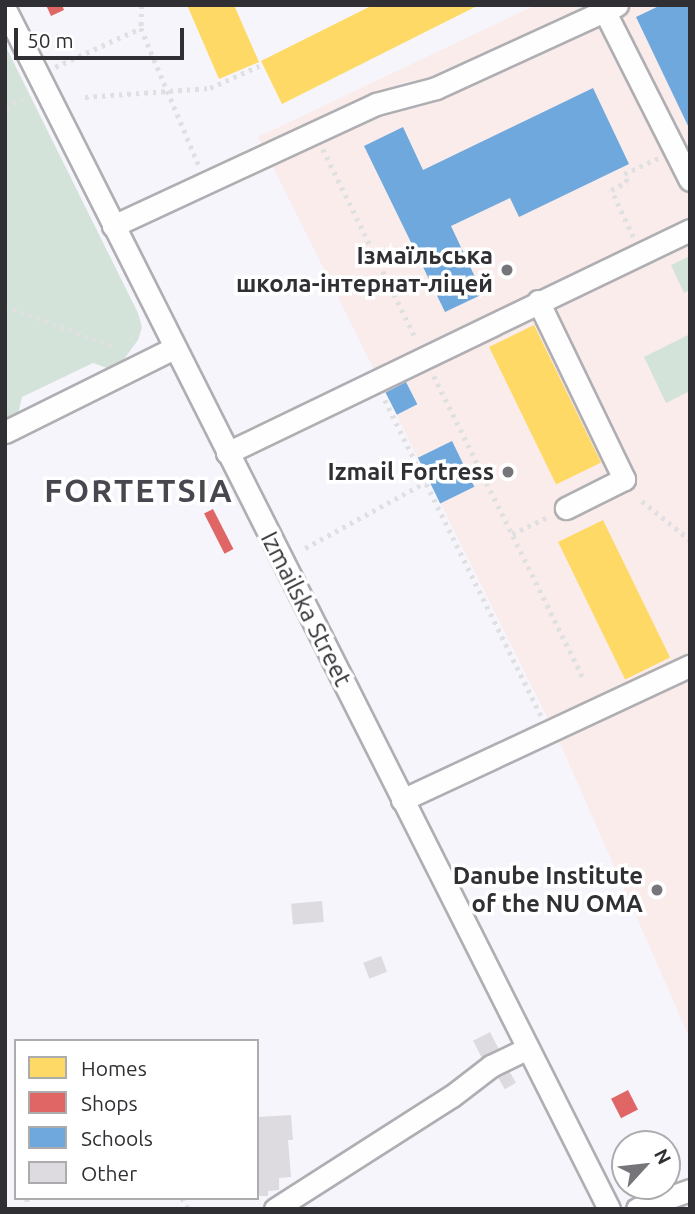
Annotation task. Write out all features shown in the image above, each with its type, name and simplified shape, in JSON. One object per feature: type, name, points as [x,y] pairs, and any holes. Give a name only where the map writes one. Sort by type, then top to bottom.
[{"type":"street","points":[[113,226],[376,104],[436,88],[611,8],[690,180]]},
{"type":"street","name":"Izmailska Street","points":[[5,9],[609,1209]]},
{"type":"street","points":[[227,453],[690,230]]},
{"type":"street","points":[[538,301],[625,479],[566,508]]},
{"type":"street","points":[[5,432],[174,348]]},
{"type":"street","points":[[402,800],[690,666]]},
{"type":"street","points":[[275,1209],[452,1096],[491,1066],[528,1048]]},
{"type":"street","points":[[637,1209],[690,1190]]},
{"type":"path","points":[[142,5],[141,29],[206,183]]},
{"type":"path","points":[[54,67],[141,29]]},
{"type":"path","points":[[85,97],[210,88],[259,66]]},
{"type":"path","points":[[5,108],[23,99]]},
{"type":"path","points":[[315,132],[417,340]]},
{"type":"path","points":[[638,247],[611,190],[627,182],[624,174],[651,161]]},
{"type":"path","points":[[5,306],[117,347]]},
{"type":"path","points":[[434,375],[583,677]]},
{"type":"path","points":[[376,381],[550,731]]},
{"type":"path","points":[[305,548],[426,482]]},
{"type":"path","points":[[642,501],[690,540]]},
{"type":"path","points":[[512,534],[566,508]]},
{"type":"shaded area","name":"Ізмаїльська школа-інтернат-ліцей","points":[[536,5],[690,5],[690,1039],[559,741],[258,137]]},
{"type":"shaded area","points":[[5,45],[138,313],[142,327],[138,340],[122,362],[107,368],[93,363],[22,397],[18,414],[5,420]]},
{"type":"shaded area","points":[[690,256],[690,290],[684,293],[671,265]]},
{"type":"shaded area","points":[[690,334],[690,391],[666,403],[644,357]]},
{"type":"building: Homes","points":[[187,5],[234,5],[259,62],[219,79]]},
{"type":"building: Homes","points":[[373,5],[479,5],[282,104],[261,61]]},
{"type":"building: Homes","points":[[534,325],[601,463],[556,484],[489,347]]},
{"type":"building: Homes","points":[[603,520],[670,658],[625,679],[558,542]]},
{"type":"building: Shops","points":[[46,5],[62,5],[64,10],[51,16]]},
{"type":"building: Shops","points":[[213,509],[233,549],[225,554],[204,514]]},
{"type":"building: Shops","points":[[628,1090],[638,1110],[621,1118],[611,1099]]},
{"type":"building: Schools","points":[[661,5],[690,5],[690,130],[636,17]]},
{"type":"building: Schools","points":[[593,88],[629,164],[519,217],[510,198],[451,226],[483,294],[445,312],[364,146],[403,127],[423,170]]},
{"type":"building: Schools","points":[[406,382],[417,404],[397,415],[386,392]]},
{"type":"building: Schools","points":[[452,441],[474,487],[440,503],[418,458]]},
{"type":"building: Other","points":[[322,901],[324,922],[293,925],[291,904]]},
{"type":"building: Other","points":[[381,956],[387,972],[369,979],[363,963]]},
{"type":"building: Other","points":[[490,1032],[500,1052],[483,1060],[473,1041]]},
{"type":"building: Other","points":[[508,1069],[516,1083],[505,1089],[497,1076]]},
{"type":"building: Other","points":[[291,1115],[293,1140],[288,1140],[291,1177],[279,1178],[279,1190],[268,1191],[268,1196],[259,1195],[259,1117]]},
{"type":"place","name":"Ізмаїльська школа-інтернат-ліцей","points":[[507,270]]},
{"type":"place","name":"Izmail Fortress","points":[[508,472]]},
{"type":"place","name":"Danube Institute of the NU OMA","points":[[657,890]]},
{"type":"district","name":"FORTETSIA","points":[[139,490]]}]
